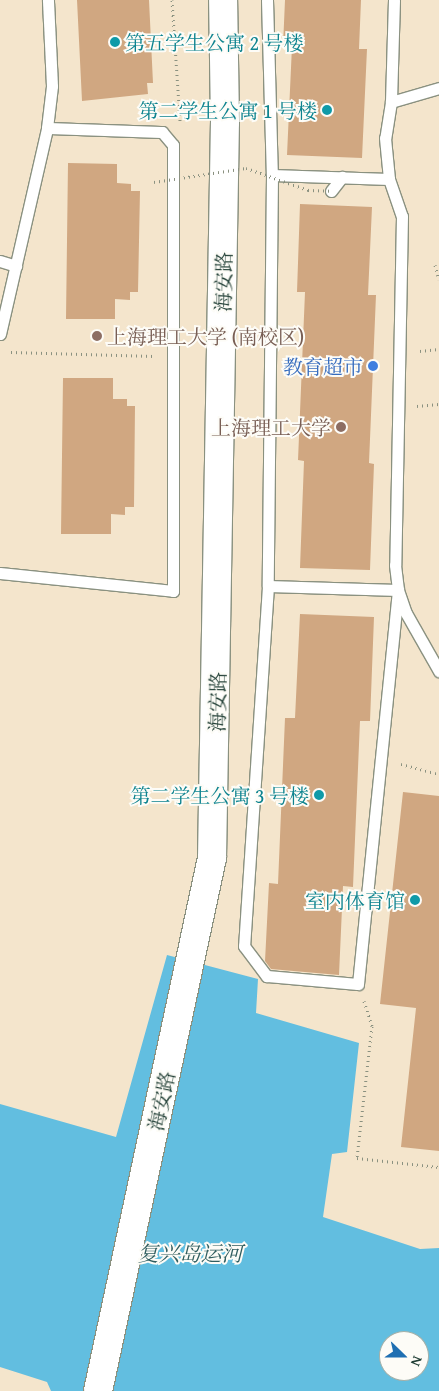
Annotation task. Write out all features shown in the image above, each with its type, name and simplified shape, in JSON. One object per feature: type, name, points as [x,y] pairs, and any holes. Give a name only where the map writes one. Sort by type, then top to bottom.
[{"type":"street","name":"海安路","points":[[98,1391],[192,959],[212,858],[215,818],[225,122],[223,0]]},
{"type":"lane","points":[[0,334],[47,128],[52,86],[48,0]]},
{"type":"lane","points":[[267,0],[272,175],[268,586],[244,946],[267,976],[358,984],[398,590],[394,529],[402,216],[389,179],[385,138],[391,102],[394,0]]},
{"type":"lane","points":[[391,102],[439,88]]},
{"type":"lane","points":[[0,573],[173,591],[174,145],[171,139],[162,132],[47,128]]},
{"type":"lane","points":[[272,175],[389,179]]},
{"type":"lane","points":[[331,191],[342,178]]},
{"type":"lane","points":[[0,261],[16,266]]},
{"type":"lane","points":[[268,586],[398,590]]},
{"type":"lane","points":[[398,590],[406,612],[439,671]]},
{"type":"path","points":[[172,0],[180,121]]},
{"type":"path","points":[[154,182],[246,168],[308,190],[331,191]]},
{"type":"path","points":[[435,264],[439,280]]},
{"type":"path","points":[[0,352],[173,357]]},
{"type":"path","points":[[380,759],[439,774]]},
{"type":"path","points":[[358,984],[372,1026],[357,1158],[439,1167]]},
{"type":"water","name":"复兴岛运河","points":[[167,955],[258,979],[256,1013],[359,1043],[347,1152],[332,1154],[323,1217],[420,1249],[439,1248],[439,1391],[51,1391],[47,1382],[0,1367],[0,1104],[116,1137]]},
{"type":"building","name":"第五学生公寓 2 号楼","points":[[77,0],[149,0],[153,83],[147,83],[148,94],[82,101]]},
{"type":"building","name":"第二学生公寓 1 号楼","points":[[285,0],[361,0],[359,49],[367,49],[362,158],[287,155],[292,46],[283,46]]},
{"type":"building","points":[[68,163],[117,164],[117,183],[131,184],[131,191],[140,191],[138,292],[130,292],[130,300],[115,299],[115,319],[66,319]]},
{"type":"building","points":[[300,204],[372,207],[368,295],[376,295],[369,463],[374,464],[370,570],[300,568],[304,461],[298,460],[305,292],[297,292]]},
{"type":"building","points":[[63,378],[113,378],[113,399],[127,399],[127,406],[135,406],[134,507],[125,507],[125,515],[111,514],[111,534],[61,534]]},
{"type":"building","name":"第二学生公寓 3 号楼","points":[[300,614],[374,617],[370,721],[360,721],[353,887],[343,886],[339,975],[271,969],[265,961],[269,883],[278,884],[285,718],[295,718]]},
{"type":"building","name":"室内体育馆","points":[[403,792],[439,796],[439,1151],[401,1147],[416,1008],[380,1004]]},
{"type":"place","name":"第五学生公寓 2 号楼","points":[[115,42]]},
{"type":"place","name":"第二学生公寓 1 号楼","points":[[327,110]]},
{"type":"place","name":"上海理工大学 (南校区)","points":[[97,336]]},
{"type":"place","name":"教育超市","points":[[373,366]]},
{"type":"place","name":"上海理工大学","points":[[341,427]]},
{"type":"place","name":"第二学生公寓 3 号楼","points":[[319,795]]},
{"type":"place","name":"室内体育馆","points":[[415,900]]}]
